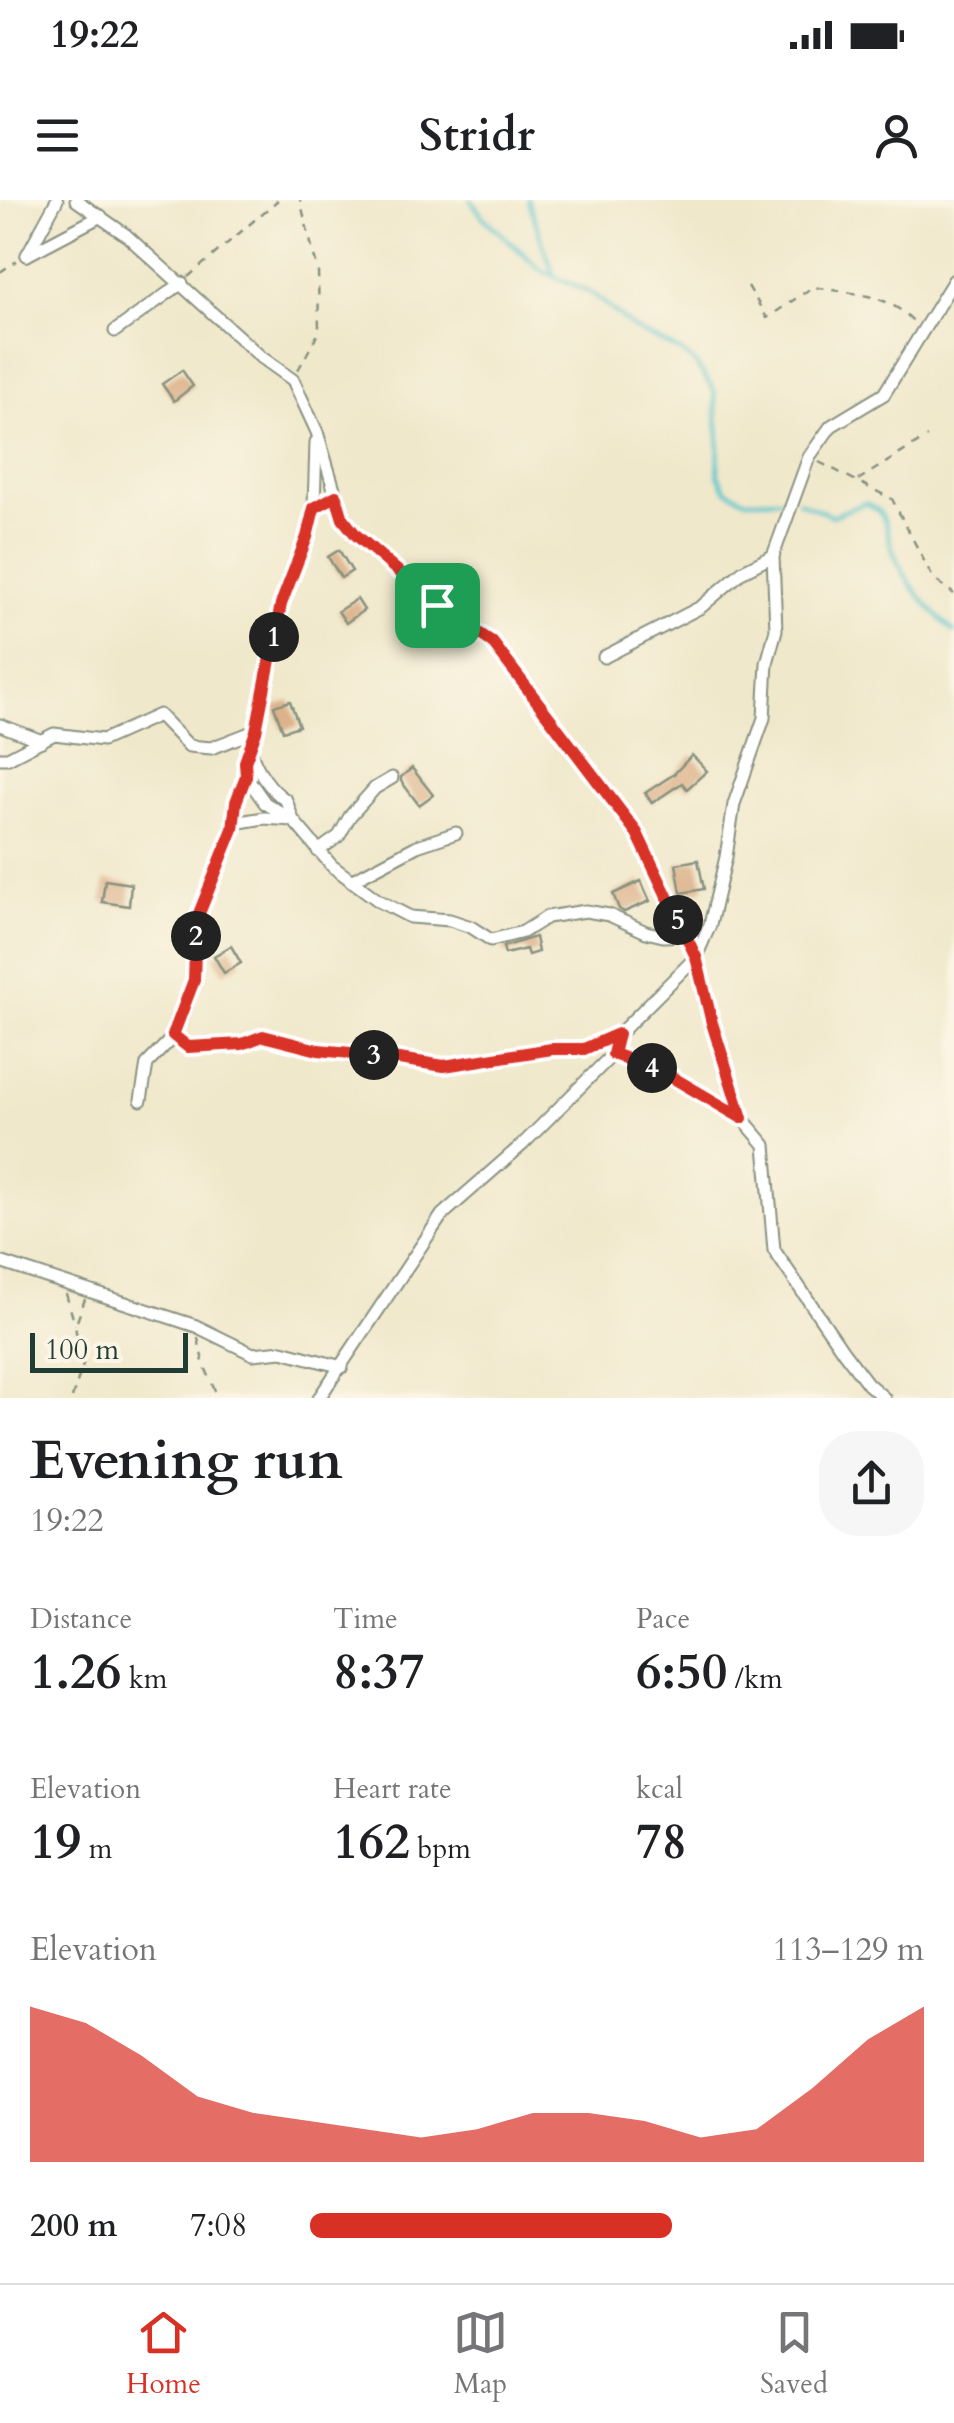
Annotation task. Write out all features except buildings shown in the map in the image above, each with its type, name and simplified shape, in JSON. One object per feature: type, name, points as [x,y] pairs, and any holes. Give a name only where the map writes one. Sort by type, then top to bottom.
[{"type":"street","points":[[27,255],[57,200]]},
{"type":"street","points":[[76,200],[102,216],[292,380],[316,432],[343,519],[356,535],[437,605],[492,642],[637,833],[696,957],[742,1118]]},
{"type":"street","points":[[27,255],[102,216]]},
{"type":"street","points":[[173,1035],[188,1047],[242,1044],[263,1036],[318,1050],[444,1066],[552,1049],[584,1049],[618,1034],[696,957],[710,925],[734,804],[764,718],[767,663],[776,630],[773,556],[809,457],[831,426],[884,394],[954,280]]},
{"type":"street","points":[[115,331],[182,283]]},
{"type":"street","points":[[141,1100],[147,1064],[173,1035],[194,980],[196,921],[234,823],[281,604],[314,508],[316,432]]},
{"type":"street","points":[[314,508],[336,496]]},
{"type":"street","points":[[604,657],[701,607],[743,572],[773,556]]},
{"type":"street","points":[[0,758],[8,758],[54,734],[104,740],[159,715],[189,746],[211,748],[256,731]]},
{"type":"street","points":[[0,725],[42,740]]},
{"type":"street","points":[[251,751],[254,762],[286,800],[292,820]]},
{"type":"street","points":[[246,776],[265,804],[292,820],[351,881],[410,917],[450,920],[472,927],[491,940],[523,932],[547,917],[586,910],[662,936],[686,935]]},
{"type":"street","points":[[318,851],[339,836],[350,816],[375,788],[392,778]]},
{"type":"street","points":[[234,823],[264,818],[292,820]]},
{"type":"street","points":[[351,881],[418,846],[456,832]]},
{"type":"street","points":[[319,1398],[442,1215],[524,1144],[613,1054],[618,1034]]},
{"type":"street","points":[[613,1054],[663,1072],[742,1118],[765,1145],[774,1250],[843,1351],[884,1398]]},
{"type":"street","points":[[0,1262],[196,1326],[253,1354],[282,1352],[342,1367]]},
{"type":"path","points":[[182,283],[278,200]]},
{"type":"path","points":[[292,380],[319,332],[318,271],[300,200]]},
{"type":"path","points":[[0,272],[27,255]]},
{"type":"path","points":[[748,286],[767,318],[814,287],[869,294],[900,307],[922,331]]},
{"type":"path","points":[[856,481],[928,438]]},
{"type":"path","points":[[809,457],[892,499],[933,578],[954,594]]},
{"type":"path","points":[[56,1278],[64,1288],[83,1364],[72,1398]]},
{"type":"path","points":[[75,1327],[88,1290]]},
{"type":"path","points":[[196,1326],[203,1362],[218,1398]]},
{"type":"waterway","points":[[471,200],[483,217],[541,270],[593,294],[636,330],[694,362],[714,390],[718,475],[725,489],[746,500],[785,499]]},
{"type":"waterway","points":[[528,200],[554,276]]},
{"type":"waterway","points":[[798,501],[832,516],[865,503],[878,511],[903,573],[954,632]]},
{"type":"route","points":[[336,496],[343,519],[356,535],[437,605],[492,642],[637,833],[696,957],[742,1118],[663,1072],[613,1054],[618,1034],[584,1049],[552,1049],[444,1066],[318,1050],[263,1036],[242,1044],[188,1047],[173,1035],[194,980],[196,921],[233,829],[281,604],[314,508],[336,496]]}]
